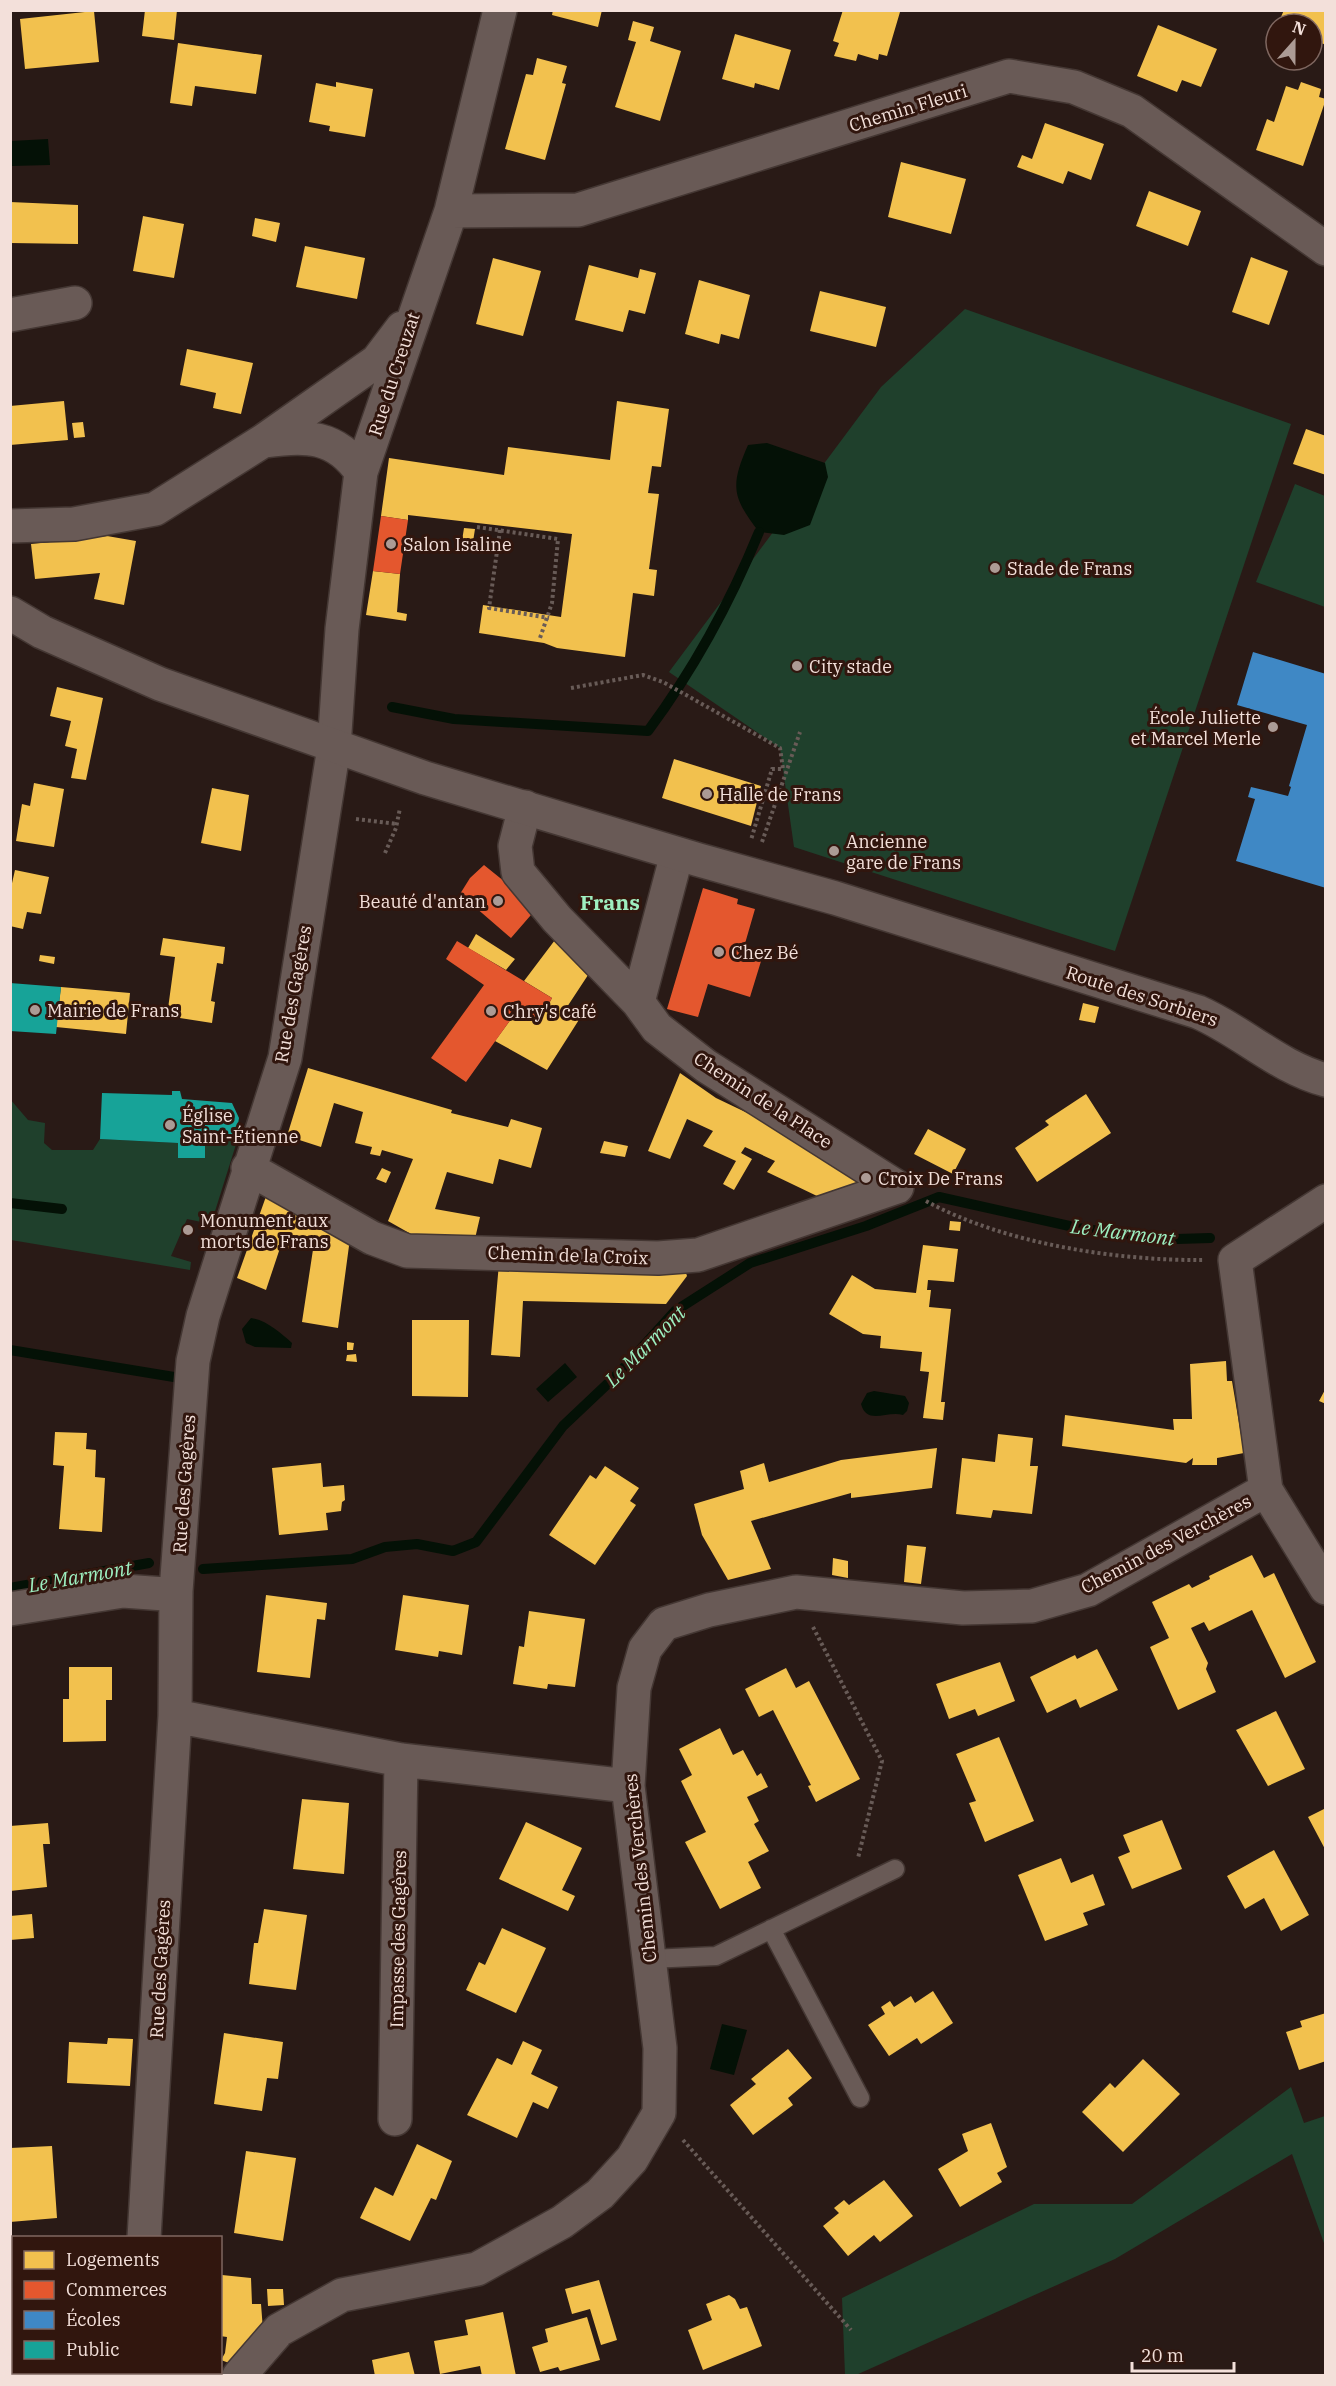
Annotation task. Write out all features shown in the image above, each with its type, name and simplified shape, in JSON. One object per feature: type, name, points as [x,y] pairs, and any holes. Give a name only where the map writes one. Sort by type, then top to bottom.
[{"type":"street","name":"Rue du Creuzat","points":[[334,747],[342,628],[361,472],[414,312],[451,211],[500,10]]},
{"type":"street","name":"Chemin Fleuri","points":[[451,211],[578,210],[1009,76],[1074,87],[1132,111],[1326,249]]},
{"type":"street","points":[[10,315],[75,303]]},
{"type":"street","points":[[10,525],[74,524],[155,509],[263,441],[377,361],[414,312]]},
{"type":"street","points":[[263,441],[296,437],[325,441],[353,460],[361,472]]},
{"type":"street","name":"Route des Sorbiers","points":[[10,613],[42,632],[160,684],[334,747],[677,854],[835,898],[1198,1012],[1226,1024],[1287,1065],[1326,1080]]},
{"type":"street","name":"Rue des Gagères","points":[[144,2236],[175,1716],[176,1592],[193,1361],[203,1316],[248,1168],[285,1058],[334,747]]},
{"type":"street","name":"Chemin de la Place","points":[[525,807],[515,846],[519,872],[557,919],[638,1002],[657,1028],[706,1066],[908,1192]]},
{"type":"street","points":[[638,1002],[677,854]]},
{"type":"street","name":"Chemin de la Croix","points":[[248,1168],[372,1238],[407,1251],[658,1258],[698,1255],[908,1192]]},
{"type":"street","points":[[1221,1260],[1326,1202]]},
{"type":"street","name":"Chemin des Verchères","points":[[659,2113],[660,2048],[628,1786],[634,1688],[645,1649],[664,1624],[710,1610],[796,1592],[963,1608],[1032,1606],[1088,1590],[1266,1490],[1221,1260]]},
{"type":"street","points":[[1266,1490],[1326,1588]]},
{"type":"street","points":[[10,1610],[123,1591],[165,1594],[176,1592]]},
{"type":"street","points":[[175,1716],[401,1760],[628,1786]]},
{"type":"street","name":"Impasse des Gagères","points":[[395,2119],[401,1760]]},
{"type":"street","points":[[239,2376],[279,2330],[342,2295],[477,2269],[562,2222],[600,2194],[632,2158],[659,2113]]},
{"type":"lane","points":[[650,1959],[716,1956],[895,1869]]},
{"type":"lane","points":[[771,1929],[860,2098]]},
{"type":"path","points":[[477,526],[558,539],[556,578],[549,618],[540,638]]},
{"type":"path","points":[[500,530],[489,608],[549,618]]},
{"type":"path","points":[[571,688],[643,675],[663,682],[780,748],[785,769]]},
{"type":"path","points":[[751,874],[785,769],[800,732]]},
{"type":"path","points":[[751,841],[772,769],[785,769]]},
{"type":"path","points":[[385,853],[397,824],[400,808]]},
{"type":"path","points":[[353,818],[397,824]]},
{"type":"path","points":[[908,1192],[944,1211],[1044,1244],[1170,1260],[1221,1260]]},
{"type":"path","points":[[796,1592],[882,1761],[850,1890]]},
{"type":"path","points":[[659,2113],[851,2330]]},
{"type":"green space","name":"Stade de Frans","points":[[965,309],[1291,424],[1115,951],[794,847],[780,748],[669,672],[881,387]]},
{"type":"green space","points":[[1295,484],[1325,496],[1325,607],[1256,582]]},
{"type":"green space","points":[[10,1099],[28,1120],[45,1123],[44,1143],[52,1150],[93,1150],[100,1139],[178,1143],[205,1158],[205,1135],[238,1138],[211,1224],[187,1219],[171,1256],[191,1262],[190,1270],[11,1240]]},
{"type":"green space","points":[[1291,2087],[1304,2123],[1325,2116],[1325,2246],[1292,2154],[1115,2259],[856,2375],[845,2375],[842,2298],[1034,2204],[1132,2204]]},
{"type":"shaded area","points":[[48,139],[50,165],[11,166],[11,141]]},
{"type":"shaded area","points":[[767,443],[825,463],[828,477],[810,525],[784,535],[759,532],[743,509],[737,491],[738,471],[748,445]]},
{"type":"shaded area","points":[[251,1318],[262,1321],[278,1331],[292,1343],[291,1348],[255,1347],[246,1343],[242,1329]]},
{"type":"shaded area","points":[[565,1363],[577,1377],[548,1402],[536,1389]]},
{"type":"shaded area","points":[[874,1391],[905,1396],[909,1403],[907,1411],[903,1415],[873,1416],[868,1414],[861,1404],[867,1393]]},
{"type":"shaded area","points":[[722,2024],[747,2030],[734,2075],[710,2069]]},
{"type":"building: Logements","points":[[145,10],[177,10],[174,40],[142,36]]},
{"type":"building: Logements","points":[[553,10],[602,10],[598,27],[552,15]]},
{"type":"building: Logements","points":[[843,10],[900,12],[887,56],[879,54],[878,60],[858,54],[856,61],[834,56],[839,43],[833,41]]},
{"type":"building: Logements","points":[[1284,10],[1326,10],[1326,45],[1324,44],[1324,12],[1283,12]]},
{"type":"building: Logements","points":[[94,11],[99,62],[25,69],[20,19]]},
{"type":"building: Logements","points":[[633,21],[654,27],[650,41],[681,51],[660,121],[615,107],[636,42],[628,40]]},
{"type":"building: Logements","points":[[1158,25],[1217,49],[1201,87],[1182,80],[1177,92],[1137,76]]},
{"type":"building: Logements","points":[[735,34],[791,50],[779,90],[755,83],[754,88],[722,79]]},
{"type":"building: Logements","points":[[178,43],[262,55],[256,94],[195,86],[192,106],[170,103]]},
{"type":"building: Logements","points":[[537,58],[567,66],[562,83],[566,84],[545,160],[505,149],[526,74],[533,75]]},
{"type":"building: Logements","points":[[336,82],[373,89],[365,137],[329,131],[330,126],[309,122],[316,83],[336,87]]},
{"type":"building: Logements","points":[[1301,82],[1321,89],[1319,97],[1326,99],[1303,166],[1256,150],[1267,119],[1274,122],[1286,86],[1298,90]]},
{"type":"building: Logements","points":[[1045,123],[1104,144],[1091,180],[1068,171],[1063,184],[1017,167],[1022,155],[1032,159]]},
{"type":"building: Logements","points":[[901,162],[966,179],[951,234],[888,217]]},
{"type":"building: Logements","points":[[1149,191],[1201,211],[1188,246],[1136,226]]},
{"type":"building: Logements","points":[[10,202],[78,205],[78,244],[10,243]]},
{"type":"building: Logements","points":[[143,216],[184,224],[174,278],[133,271]]},
{"type":"building: Logements","points":[[255,218],[280,223],[276,242],[252,236]]},
{"type":"building: Logements","points":[[305,246],[365,258],[357,299],[296,287]]},
{"type":"building: Logements","points":[[1251,257],[1288,271],[1269,325],[1232,312]]},
{"type":"building: Logements","points":[[493,258],[541,271],[523,336],[476,324]]},
{"type":"building: Logements","points":[[589,265],[638,278],[640,269],[656,273],[645,314],[629,310],[623,332],[575,320]]},
{"type":"building: Logements","points":[[699,280],[750,295],[739,339],[721,334],[719,344],[685,334]]},
{"type":"building: Logements","points":[[820,291],[886,307],[876,347],[810,331]]},
{"type":"building: Logements","points":[[187,349],[253,363],[241,414],[213,408],[216,393],[180,385]]},
{"type":"building: Logements","points":[[64,401],[68,440],[10,445],[10,406]]},
{"type":"building: Logements","points":[[617,401],[669,409],[661,467],[652,466],[648,493],[659,494],[649,569],[657,570],[654,596],[633,593],[625,657],[557,648],[544,643],[479,633],[483,605],[561,617],[572,534],[408,515],[408,520],[381,516],[389,458],[504,475],[508,447],[610,460]]},
{"type":"building: Logements","points":[[83,422],[85,437],[74,438],[72,423]]},
{"type":"building: Logements","points":[[1306,429],[1326,436],[1326,475],[1293,464]]},
{"type":"building: Logements","points":[[464,528],[475,529],[472,548],[461,547]]},
{"type":"building: Logements","points":[[107,536],[136,541],[124,605],[94,599],[100,573],[35,579],[31,544]]},
{"type":"building: Logements","points":[[373,571],[400,574],[397,612],[407,614],[406,621],[366,615]]},
{"type":"building: Logements","points":[[57,687],[103,698],[86,780],[71,778],[77,749],[65,746],[71,721],[50,716]]},
{"type":"building: Logements","name":"Halle de Frans","points":[[674,759],[761,786],[751,826],[662,798]]},
{"type":"building: Logements","points":[[34,783],[64,789],[54,847],[16,841],[22,804],[30,806]]},
{"type":"building: Logements","points":[[212,788],[249,795],[241,851],[201,843]]},
{"type":"building: Logements","points":[[15,870],[49,877],[41,914],[27,912],[23,929],[10,926],[10,892]]},
{"type":"building: Logements","points":[[476,934],[515,959],[506,970],[468,948]]},
{"type":"building: Logements","points":[[558,936],[590,972],[567,1007],[582,1015],[547,1070],[495,1041],[519,1008],[540,1020],[552,998],[524,981]]},
{"type":"building: Logements","points":[[163,938],[225,947],[223,964],[217,963],[211,1001],[215,1002],[212,1023],[167,1016],[175,957],[160,955]]},
{"type":"building: Logements","points":[[40,955],[55,957],[54,964],[39,961]]},
{"type":"building: Logements","points":[[61,987],[130,993],[126,1034],[56,1027]]},
{"type":"building: Logements","points":[[1083,1003],[1099,1007],[1095,1023],[1079,1020]]},
{"type":"building: Logements","points":[[308,1068],[452,1110],[451,1113],[508,1127],[511,1119],[542,1128],[531,1168],[499,1159],[493,1184],[447,1172],[435,1209],[480,1217],[474,1243],[429,1241],[411,1234],[388,1221],[413,1159],[382,1150],[380,1156],[370,1154],[372,1147],[355,1143],[363,1112],[334,1103],[321,1147],[287,1136]]},
{"type":"building: Logements","points":[[680,1073],[716,1098],[760,1119],[858,1176],[854,1189],[817,1196],[767,1172],[775,1161],[745,1147],[741,1153],[752,1159],[734,1190],[723,1184],[736,1161],[703,1146],[713,1131],[687,1119],[670,1159],[648,1151]]},
{"type":"building: Logements","points":[[1086,1094],[1111,1133],[1037,1182],[1015,1148],[1049,1125],[1045,1121]]},
{"type":"building: Logements","points":[[928,1129],[966,1149],[953,1174],[914,1154]]},
{"type":"building: Logements","points":[[604,1141],[628,1146],[625,1157],[600,1153]]},
{"type":"building: Logements","points":[[382,1168],[391,1172],[386,1183],[376,1179]]},
{"type":"building: Logements","points":[[269,1188],[351,1231],[338,1328],[302,1322],[314,1243],[307,1236],[301,1236],[300,1249],[280,1248],[266,1290],[237,1278]]},
{"type":"building: Logements","points":[[950,1221],[961,1222],[960,1231],[949,1230]]},
{"type":"building: Logements","points":[[923,1245],[958,1249],[954,1282],[928,1280],[927,1290],[931,1290],[929,1307],[951,1309],[941,1402],[945,1402],[943,1420],[923,1418],[929,1372],[920,1371],[922,1352],[880,1348],[881,1336],[863,1334],[829,1314],[852,1275],[875,1289],[916,1293]]},
{"type":"building: Logements","points":[[499,1263],[684,1267],[687,1276],[666,1304],[523,1301],[520,1357],[491,1355]]},
{"type":"building: Logements","points":[[412,1320],[469,1320],[468,1397],[412,1396]]},
{"type":"building: Logements","points":[[347,1342],[354,1343],[353,1350],[347,1350]]},
{"type":"building: Logements","points":[[356,1354],[357,1362],[346,1361],[347,1355]]},
{"type":"building: Logements","points":[[1226,1361],[1227,1381],[1232,1381],[1244,1453],[1217,1458],[1217,1465],[1192,1465],[1193,1458],[1186,1463],[1062,1446],[1065,1415],[1174,1430],[1173,1419],[1192,1419],[1190,1364]]},
{"type":"building: Logements","points":[[1326,1388],[1326,1404],[1319,1401]]},
{"type":"building: Logements","points":[[55,1432],[87,1433],[86,1449],[96,1450],[95,1477],[105,1478],[102,1532],[59,1529],[64,1466],[53,1465]]},
{"type":"building: Logements","points":[[998,1434],[1033,1438],[1030,1466],[1038,1466],[1032,1514],[993,1510],[991,1518],[956,1514],[962,1458],[995,1462]]},
{"type":"building: Logements","points":[[937,1448],[932,1488],[851,1498],[851,1493],[751,1521],[771,1569],[728,1580],[702,1535],[694,1504],[744,1489],[740,1471],[764,1463],[769,1482],[841,1460]]},
{"type":"building: Logements","points":[[321,1463],[323,1487],[344,1485],[345,1500],[342,1502],[341,1511],[326,1513],[328,1530],[279,1535],[272,1468]]},
{"type":"building: Logements","points":[[605,1466],[639,1488],[630,1501],[636,1505],[595,1565],[549,1535],[590,1475],[596,1479]]},
{"type":"building: Logements","points":[[907,1545],[926,1547],[921,1584],[904,1582]]},
{"type":"building: Logements","points":[[1252,1555],[1264,1578],[1274,1573],[1316,1662],[1285,1678],[1252,1610],[1209,1631],[1204,1622],[1191,1628],[1208,1663],[1206,1669],[1216,1692],[1178,1710],[1150,1647],[1169,1638],[1152,1602],[1189,1584],[1192,1588],[1210,1579],[1209,1576]]},
{"type":"building: Logements","points":[[833,1558],[848,1561],[848,1578],[832,1575]]},
{"type":"building: Logements","points":[[266,1595],[327,1603],[325,1620],[317,1619],[310,1678],[257,1672]]},
{"type":"building: Logements","points":[[403,1595],[469,1605],[462,1655],[439,1651],[438,1657],[395,1650]]},
{"type":"building: Logements","points":[[529,1611],[585,1619],[575,1687],[548,1684],[547,1689],[513,1684],[519,1646],[524,1647]]},
{"type":"building: Logements","points":[[1097,1649],[1118,1690],[1080,1708],[1076,1699],[1047,1713],[1030,1677],[1075,1655],[1077,1659]]},
{"type":"building: Logements","points":[[1000,1662],[1015,1701],[978,1716],[975,1709],[949,1719],[936,1684]]},
{"type":"building: Logements","points":[[69,1667],[112,1667],[112,1700],[106,1700],[106,1741],[63,1742],[63,1699],[69,1699]]},
{"type":"building: Logements","points":[[786,1668],[796,1688],[809,1681],[860,1779],[816,1802],[808,1786],[811,1785],[773,1710],[759,1717],[745,1689]]},
{"type":"building: Logements","points":[[1276,1711],[1305,1769],[1268,1786],[1236,1730]]},
{"type":"building: Logements","points":[[720,1728],[733,1755],[743,1750],[757,1776],[761,1773],[768,1787],[747,1797],[759,1821],[754,1824],[769,1851],[748,1862],[761,1888],[720,1909],[685,1842],[706,1832],[681,1781],[692,1775],[679,1749]]},
{"type":"building: Logements","points":[[999,1737],[1034,1821],[985,1842],[969,1803],[976,1801],[956,1754]]},
{"type":"building: Logements","points":[[302,1799],[349,1803],[344,1874],[293,1869]]},
{"type":"building: Logements","points":[[1326,1808],[1326,1851],[1308,1817]]},
{"type":"building: Logements","points":[[1162,1820],[1182,1869],[1132,1889],[1118,1857],[1130,1852],[1123,1835]]},
{"type":"building: Logements","points":[[526,1822],[582,1848],[562,1890],[575,1896],[568,1911],[499,1879]]},
{"type":"building: Logements","points":[[48,1823],[50,1844],[43,1844],[47,1887],[10,1891],[10,1826]]},
{"type":"building: Logements","points":[[1274,1850],[1309,1915],[1281,1931],[1264,1898],[1245,1909],[1227,1876]]},
{"type":"building: Logements","points":[[1061,1858],[1071,1883],[1093,1874],[1105,1905],[1083,1913],[1088,1925],[1045,1941],[1018,1875]]},
{"type":"building: Logements","points":[[264,1909],[307,1915],[296,1990],[249,1984],[254,1943],[258,1943]]},
{"type":"building: Logements","points":[[32,1914],[34,1938],[10,1940],[10,1916]]},
{"type":"building: Logements","points":[[502,1928],[546,1948],[516,2013],[466,1990],[479,1962],[485,1965]]},
{"type":"building: Logements","points":[[933,1991],[953,2023],[921,2044],[917,2038],[889,2056],[868,2025],[885,2014],[881,2007],[890,2001],[894,2007],[911,1996],[915,2003]]},
{"type":"building: Logements","points":[[1326,2013],[1326,2061],[1299,2070],[1286,2032],[1302,2027],[1300,2021]]},
{"type":"building: Logements","points":[[224,2033],[283,2042],[278,2079],[267,2078],[262,2111],[214,2104]]},
{"type":"building: Logements","points":[[108,2038],[133,2039],[130,2086],[67,2083],[69,2042],[107,2044]]},
{"type":"building: Logements","points":[[523,2041],[542,2050],[531,2074],[558,2087],[548,2109],[533,2102],[517,2138],[467,2115],[497,2058],[512,2065]]},
{"type":"building: Logements","points":[[788,2049],[812,2078],[788,2098],[793,2105],[753,2135],[730,2105],[756,2084],[751,2079]]},
{"type":"building: Logements","points":[[1143,2059],[1180,2094],[1123,2152],[1082,2112],[1110,2083],[1115,2088]]},
{"type":"building: Logements","points":[[991,2123],[1007,2167],[997,2173],[1002,2182],[960,2207],[938,2169],[968,2151],[962,2134]]},
{"type":"building: Logements","points":[[417,2144],[452,2161],[436,2200],[431,2198],[410,2241],[360,2218],[375,2187],[393,2196]]},
{"type":"building: Logements","points":[[52,2146],[57,2218],[10,2222],[10,2148]]},
{"type":"building: Logements","points":[[246,2151],[296,2158],[283,2241],[234,2233]]},
{"type":"building: Logements","points":[[884,2180],[913,2216],[880,2242],[874,2235],[848,2256],[823,2226],[839,2213],[834,2208],[844,2200],[849,2205]]},
{"type":"building: Logements","points":[[222,2275],[251,2278],[252,2304],[261,2304],[263,2330],[229,2363],[222,2360],[227,2337],[222,2336]]},
{"type":"building: Logements","points":[[599,2280],[617,2340],[601,2345],[590,2309],[572,2314],[565,2289]]},
{"type":"building: Logements","points":[[267,2289],[283,2289],[284,2305],[268,2306]]},
{"type":"building: Logements","points":[[729,2295],[735,2299],[740,2309],[747,2307],[762,2346],[703,2370],[688,2330],[712,2320],[706,2304]]},
{"type":"building: Logements","points":[[503,2312],[516,2376],[482,2376],[480,2366],[440,2374],[434,2341],[468,2335],[465,2320]]},
{"type":"building: Logements","points":[[587,2317],[600,2360],[560,2371],[558,2367],[540,2372],[532,2347],[548,2342],[545,2329]]},
{"type":"building: Logements","points":[[409,2352],[415,2376],[375,2376],[372,2360]]},
{"type":"building: Logements","points":[[70,2374],[112,2374],[112,2376],[70,2376]]},
{"type":"building: Commerces","name":"Salon Isaline","points":[[381,516],[408,520],[400,574],[373,571]]},
{"type":"building: Commerces","name":"Beauté d'antan","points":[[484,865],[537,908],[511,938],[460,894],[470,878]]},
{"type":"building: Commerces","name":"Chez Bé","points":[[703,888],[738,899],[737,904],[755,909],[744,947],[755,949],[753,955],[762,958],[750,997],[708,984],[698,1017],[667,1009]]},
{"type":"building: Commerces","name":"Chry's café","points":[[457,941],[552,998],[540,1020],[519,1008],[466,1082],[431,1058],[484,985],[446,959]]},
{"type":"building: Écoles","points":[[1253,652],[1326,674],[1326,888],[1236,861],[1255,799],[1248,797],[1251,787],[1288,796],[1307,725],[1237,705]]},
{"type":"building: Public","points":[[10,983],[61,987],[56,1034],[10,1031]]},
{"type":"building: Public","name":"Église Saint-Étienne","points":[[172,1091],[180,1091],[182,1099],[232,1103],[239,1118],[237,1130],[231,1137],[205,1135],[205,1158],[178,1158],[178,1143],[100,1139],[102,1093],[172,1095]]},
{"type":"waterway","points":[[392,707],[454,719],[648,731],[681,684],[710,635],[759,532]]},
{"type":"waterway","name":"Le Marmont","points":[[203,1569],[352,1559],[385,1547],[417,1544],[453,1551],[476,1542],[563,1426],[619,1373],[675,1311],[750,1263],[866,1226],[939,1197],[1083,1229],[1177,1239],[1210,1238]]},
{"type":"waterway","points":[[10,1203],[62,1209]]},
{"type":"waterway","points":[[10,1350],[174,1377]]},
{"type":"waterway","name":"Le Marmont","points":[[10,1588],[149,1563]]},
{"type":"place","name":"Salon Isaline","points":[[391,544]]},
{"type":"place","name":"Stade de Frans","points":[[995,568]]},
{"type":"place","name":"City stade","points":[[797,666]]},
{"type":"place","name":"École Juliette et Marcel Merle","points":[[1273,727]]},
{"type":"place","name":"Halle de Frans","points":[[707,794]]},
{"type":"place","name":"Ancienne gare de Frans","points":[[834,851]]},
{"type":"place","name":"Beauté d'antan","points":[[498,901]]},
{"type":"place","name":"Chez Bé","points":[[719,952]]},
{"type":"place","name":"Mairie de Frans","points":[[35,1010]]},
{"type":"place","name":"Chry's café","points":[[491,1011]]},
{"type":"place","name":"Église Saint-Étienne","points":[[170,1125]]},
{"type":"place","name":"Croix De Frans","points":[[866,1178]]},
{"type":"place","name":"Monument aux morts de Frans","points":[[188,1230]]},
{"type":"district","name":"Frans","points":[[610,902]]}]
